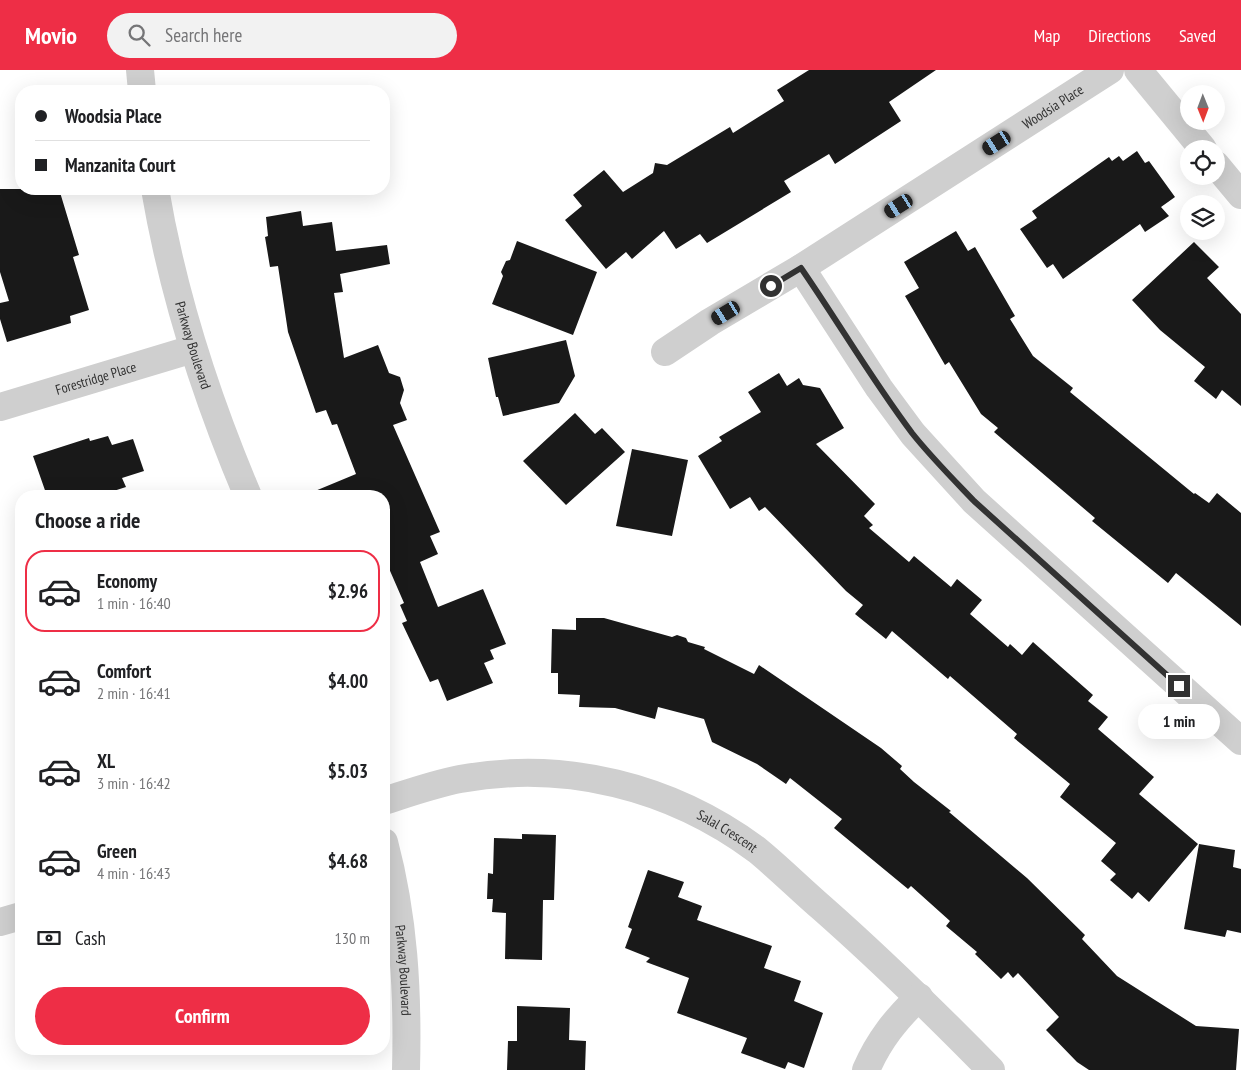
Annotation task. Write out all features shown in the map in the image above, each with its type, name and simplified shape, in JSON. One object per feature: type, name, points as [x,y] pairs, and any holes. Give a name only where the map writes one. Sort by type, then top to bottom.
[{"type":"street","points":[[140,70],[141,85]]},
{"type":"street","name":"Woodsia Place","points":[[665,352],[710,322],[801,268],[1110,70]]},
{"type":"street","points":[[1138,70],[1196,140]]},
{"type":"street","points":[[1225,176],[1241,195]]},
{"type":"street","name":"Parkway Boulevard","points":[[156,195],[168,256],[193,349],[246,490]]},
{"type":"street","points":[[801,268],[880,388],[913,434],[962,488],[1241,741]]},
{"type":"street","name":"Forestridge Place","points":[[0,407],[193,349]]},
{"type":"street","name":"Salal Crescent","points":[[390,799],[460,779],[521,772],[588,776],[651,792],[713,822],[757,850],[877,956],[991,1070]]},
{"type":"street","name":"Parkway Boulevard","points":[[390,867],[404,949],[408,1020],[406,1070]]},
{"type":"street","points":[[0,922],[15,918]]},
{"type":"street","points":[[866,1070],[882,1038],[895,1020],[919,997]]},
{"type":"building","points":[[809,70],[936,70],[889,102],[901,121],[835,164],[829,154],[784,181],[791,192],[707,243],[700,234],[676,249],[664,231],[632,259],[626,252],[606,269],[565,220],[582,206],[573,195],[604,170],[623,192],[653,173],[655,163],[667,165],[730,127],[733,133],[784,101],[777,90]]},
{"type":"building","points":[[1137,151],[1145,163],[1149,161],[1175,197],[1161,207],[1169,216],[1145,232],[1140,224],[1063,279],[1053,264],[1047,268],[1020,229],[1037,218],[1032,211],[1109,157],[1112,161],[1119,156],[1123,161]]},
{"type":"building","points":[[0,189],[15,189],[15,195],[61,195],[79,255],[73,257],[89,310],[70,316],[71,323],[7,342],[0,319],[0,303],[9,301],[0,272]]},
{"type":"building","points":[[301,211],[303,226],[332,222],[336,251],[387,245],[390,264],[340,274],[343,292],[334,293],[344,358],[378,345],[389,373],[400,377],[404,390],[400,403],[407,420],[393,425],[440,532],[430,536],[438,554],[420,562],[438,607],[483,589],[506,644],[490,650],[494,659],[484,663],[493,683],[447,701],[438,679],[430,682],[402,623],[407,621],[400,605],[404,603],[390,571],[390,490],[317,490],[356,474],[337,424],[332,425],[326,410],[316,413],[288,332],[278,266],[270,267],[265,237],[268,236],[266,217]]},
{"type":"building","points":[[956,231],[968,251],[975,247],[1015,316],[1010,319],[1033,356],[1073,388],[1070,392],[1194,494],[1209,503],[1217,493],[1241,513],[1241,626],[1176,573],[1168,583],[1092,521],[1095,518],[994,432],[998,428],[981,414],[949,362],[945,365],[905,296],[919,288],[904,262]]},
{"type":"building","points":[[517,241],[597,272],[573,335],[492,304],[503,276],[501,272],[506,261],[510,260]]},
{"type":"building","points":[[1194,242],[1219,267],[1207,278],[1241,314],[1241,406],[1222,390],[1216,399],[1194,381],[1205,367],[1160,330],[1132,300]]},
{"type":"building","points":[[566,340],[575,376],[559,403],[503,416],[498,397],[496,397],[488,358]]},
{"type":"building","points":[[779,373],[787,386],[799,378],[803,385],[820,388],[844,428],[816,444],[875,504],[864,516],[873,525],[869,528],[909,562],[914,556],[951,587],[957,579],[982,600],[970,614],[1008,647],[1010,644],[1022,655],[1033,642],[1093,695],[1088,701],[1108,717],[1098,729],[1154,777],[1139,794],[1198,844],[1149,902],[1138,892],[1132,899],[1110,880],[1116,874],[1101,861],[1116,843],[1060,797],[1070,784],[1014,738],[1017,734],[950,676],[948,679],[892,631],[886,639],[855,614],[863,605],[846,591],[765,507],[759,511],[750,497],[730,509],[698,456],[722,441],[719,437],[761,412],[748,392]]},
{"type":"building","points":[[575,413],[595,434],[602,428],[625,452],[566,505],[523,461]]},
{"type":"building","points":[[108,436],[112,445],[133,439],[144,471],[122,478],[126,487],[117,490],[45,490],[33,456],[89,438],[90,441]]},
{"type":"building","points":[[632,449],[688,460],[672,536],[616,526]]},
{"type":"building","points":[[576,618],[604,618],[672,637],[677,635],[686,638],[688,642],[705,647],[704,649],[754,674],[759,665],[881,748],[902,766],[900,769],[914,782],[951,811],[949,812],[1027,878],[1085,935],[1082,939],[1117,976],[1196,1026],[1239,1029],[1236,1070],[1089,1070],[1077,1062],[1046,1030],[1059,1017],[1018,973],[1013,978],[1008,972],[1001,979],[975,954],[977,952],[946,926],[950,921],[911,886],[908,889],[834,828],[842,819],[790,778],[786,784],[757,764],[712,742],[704,719],[658,707],[655,719],[615,708],[579,707],[580,695],[558,694],[558,673],[551,673],[552,629],[576,630]]},
{"type":"building","points":[[522,834],[556,835],[554,900],[543,900],[542,960],[505,959],[506,913],[492,912],[493,899],[487,899],[488,873],[493,874],[494,838],[522,839]]},
{"type":"building","points":[[1199,844],[1235,850],[1233,867],[1241,869],[1241,933],[1227,930],[1225,937],[1184,929]]},
{"type":"building","points":[[648,870],[684,882],[678,897],[702,906],[697,920],[772,946],[764,968],[801,981],[794,1001],[823,1013],[804,1068],[788,1062],[785,1069],[741,1053],[747,1038],[677,1013],[689,978],[646,962],[650,958],[625,948],[632,929],[628,927]]},
{"type":"building","points":[[517,1006],[570,1008],[569,1040],[586,1041],[585,1070],[507,1070],[508,1041],[517,1041]]},
{"type":"route","points":[[771,286],[801,268],[880,388],[913,434],[944,469],[974,501],[1179,686]]}]
